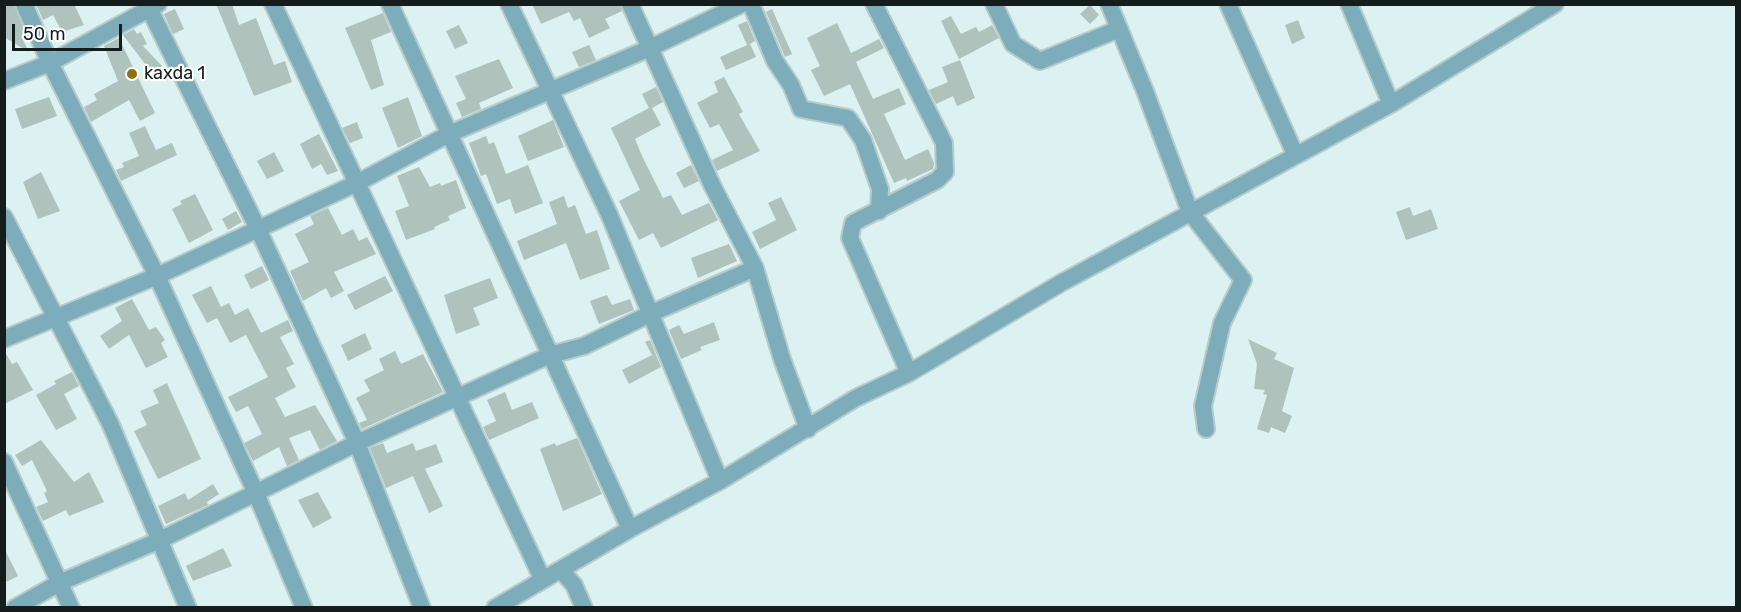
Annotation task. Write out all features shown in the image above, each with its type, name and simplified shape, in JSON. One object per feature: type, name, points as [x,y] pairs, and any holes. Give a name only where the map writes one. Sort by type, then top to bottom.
[{"type":"street","points":[[24,4],[50,63],[157,276],[255,491],[304,608]]},
{"type":"street","points":[[273,4],[542,579]]},
{"type":"street","points":[[390,4],[630,529]]},
{"type":"street","points":[[509,4],[549,90],[575,137],[720,481]]},
{"type":"street","points":[[630,4],[712,185],[755,268],[782,359],[808,429]]},
{"type":"street","points":[[4,339],[157,276],[357,183],[449,134],[651,48],[742,4]]},
{"type":"street","points":[[752,4],[775,62],[791,85],[801,109],[848,118],[863,140],[880,189],[879,210]]},
{"type":"street","points":[[874,4],[944,143],[945,172],[937,180],[853,223],[850,238],[909,373]]},
{"type":"street","points":[[994,4],[1013,45],[1040,61],[1119,29]]},
{"type":"street","points":[[1109,4],[1190,212],[1243,280],[1222,323],[1203,406],[1206,429]]},
{"type":"street","points":[[1228,4],[1295,154]]},
{"type":"street","points":[[1349,4],[1391,104]]},
{"type":"street","points":[[495,608],[630,529],[720,481],[856,398],[909,373],[1190,212],[1391,104],[1555,4]]},
{"type":"street","points":[[4,81],[50,63],[151,6],[357,443],[422,608]]},
{"type":"street","points":[[4,217],[54,319],[110,423],[188,608]]},
{"type":"street","points":[[15,608],[59,583],[160,540],[255,491],[357,443],[458,399],[550,355],[584,346],[651,313],[755,268]]},
{"type":"street","points":[[4,462],[71,608]]},
{"type":"street","points":[[561,570],[574,585],[584,608]]},
{"type":"building","points":[[4,4],[14,4],[26,34],[21,36],[29,52],[4,37]]},
{"type":"building","points":[[36,4],[74,4],[84,25],[62,32],[53,15],[43,20]]},
{"type":"building","points":[[216,4],[232,4],[239,25],[256,18],[274,65],[285,61],[292,82],[254,96]]},
{"type":"building","points":[[532,4],[620,4],[622,11],[605,19],[610,28],[589,38],[580,18],[574,21],[569,12],[541,24]]},
{"type":"building","points":[[1090,5],[1099,15],[1090,24],[1080,14]]},
{"type":"building","points":[[175,9],[184,29],[173,34],[164,14]]},
{"type":"building","points":[[772,9],[792,54],[785,57],[766,12]]},
{"type":"building","points":[[383,13],[391,32],[371,40],[384,85],[371,90],[345,28]]},
{"type":"building","points":[[951,16],[961,34],[976,27],[979,32],[992,25],[999,38],[959,59],[941,21]]},
{"type":"building","points":[[1298,20],[1305,38],[1292,44],[1285,25]]},
{"type":"building","points":[[747,21],[755,41],[750,44],[756,57],[726,70],[720,57],[747,45],[738,25]]},
{"type":"building","points":[[837,23],[851,53],[879,39],[884,48],[856,62],[873,99],[899,88],[906,104],[884,114],[905,160],[928,149],[934,163],[933,169],[907,181],[906,178],[894,183],[850,84],[824,96],[811,70],[820,66],[807,38]]},
{"type":"building","points":[[459,25],[468,43],[455,49],[446,31]]},
{"type":"building","points":[[134,29],[137,34],[141,32],[147,44],[143,46],[162,66],[152,73],[123,35]]},
{"type":"building","points":[[119,38],[155,113],[140,121],[129,100],[91,122],[84,107],[97,100],[94,94],[118,81],[104,46]]},
{"type":"building","points":[[589,45],[596,60],[579,67],[572,52]]},
{"type":"building","points":[[499,59],[513,88],[479,103],[481,109],[462,117],[456,103],[466,99],[455,76]]},
{"type":"building","points":[[960,60],[975,98],[957,106],[953,96],[936,104],[929,90],[948,82],[942,67]]},
{"type":"building","points":[[724,77],[743,112],[739,114],[760,151],[717,171],[712,160],[733,150],[719,124],[710,128],[697,103],[718,92],[714,82]]},
{"type":"building","points":[[656,87],[663,102],[652,108],[661,125],[635,139],[642,156],[663,198],[671,195],[682,215],[709,203],[718,220],[661,248],[653,233],[639,240],[619,201],[640,190],[611,128],[649,108],[642,94]]},
{"type":"building","points":[[49,97],[57,116],[22,129],[15,109]]},
{"type":"building","points":[[408,97],[422,136],[398,148],[382,108]]},
{"type":"building","points":[[553,120],[564,147],[528,161],[518,136]]},
{"type":"building","points":[[357,122],[363,138],[350,143],[342,128]]},
{"type":"building","points":[[145,126],[156,150],[172,143],[177,155],[121,181],[116,170],[124,167],[122,163],[139,156],[129,133]]},
{"type":"building","points":[[319,134],[338,171],[327,175],[321,164],[312,169],[300,144]]},
{"type":"building","points":[[486,136],[489,144],[494,142],[506,174],[528,165],[543,203],[515,214],[510,199],[497,204],[486,174],[481,176],[469,143]]},
{"type":"building","points":[[274,152],[284,171],[267,179],[257,161]]},
{"type":"building","points":[[691,165],[699,181],[684,188],[676,173]]},
{"type":"building","points":[[419,167],[430,187],[440,183],[441,186],[456,180],[466,208],[448,216],[450,220],[434,227],[435,229],[406,240],[395,211],[409,206],[397,176]]},
{"type":"building","points":[[41,172],[60,211],[38,219],[23,182]]},
{"type":"building","points":[[195,194],[213,230],[189,243],[172,209],[182,204],[180,201]]},
{"type":"building","points":[[564,196],[568,208],[575,205],[586,234],[597,230],[610,269],[580,280],[566,243],[524,260],[517,241],[557,224],[549,202]]},
{"type":"building","points":[[781,197],[797,230],[760,249],[752,232],[776,220],[768,203]]},
{"type":"building","points":[[1410,207],[1413,216],[1431,209],[1438,229],[1406,240],[1396,212]]},
{"type":"building","points":[[328,208],[342,235],[353,229],[359,241],[367,237],[376,254],[334,272],[344,291],[331,298],[326,288],[303,301],[290,271],[309,262],[295,234],[314,224],[310,216]]},
{"type":"building","points":[[236,211],[242,222],[228,230],[222,219]]},
{"type":"building","points":[[729,244],[737,261],[698,278],[691,258]]},
{"type":"building","points":[[262,266],[269,280],[251,289],[244,275]]},
{"type":"building","points":[[385,276],[393,291],[355,310],[347,295]]},
{"type":"building","points":[[490,278],[498,298],[473,308],[480,325],[456,334],[444,295]]},
{"type":"building","points":[[211,286],[221,307],[229,303],[235,315],[248,308],[261,333],[288,320],[293,331],[280,337],[294,364],[286,368],[296,387],[275,398],[285,417],[315,405],[337,441],[320,450],[310,430],[289,438],[299,460],[287,466],[279,447],[253,461],[244,443],[262,434],[248,406],[236,412],[228,397],[268,377],[246,335],[230,343],[217,318],[207,323],[192,295]]},
{"type":"building","points":[[607,295],[612,305],[630,299],[634,310],[599,324],[590,301]]},
{"type":"building","points":[[132,299],[149,330],[156,327],[165,340],[161,343],[168,357],[146,368],[129,335],[109,349],[100,336],[122,321],[115,308]]},
{"type":"building","points":[[714,322],[720,340],[700,347],[702,350],[681,359],[669,330],[679,325],[684,334]]},
{"type":"building","points":[[365,333],[372,349],[348,361],[341,345]]},
{"type":"building","points":[[1248,339],[1277,353],[1274,359],[1294,368],[1282,411],[1292,416],[1285,433],[1271,427],[1269,433],[1257,429],[1267,395],[1263,394],[1265,390],[1254,389],[1257,364]]},
{"type":"building","points":[[650,340],[661,367],[629,384],[622,370],[652,355],[645,342]]},
{"type":"building","points":[[4,350],[12,364],[17,362],[33,390],[4,404]]},
{"type":"building","points":[[395,351],[401,364],[423,354],[443,392],[362,429],[359,423],[367,420],[356,398],[370,391],[364,380],[384,370],[379,359]]},
{"type":"building","points":[[72,372],[79,386],[64,394],[77,419],[56,430],[36,395],[56,384],[54,381]]},
{"type":"building","points":[[167,383],[201,459],[158,479],[134,431],[147,425],[140,411],[159,403],[153,390]]},
{"type":"building","points":[[505,392],[512,410],[532,402],[539,418],[489,440],[483,427],[496,421],[487,400]]},
{"type":"building","points":[[577,438],[602,494],[563,511],[540,449]]},
{"type":"building","points":[[41,440],[74,482],[89,472],[104,502],[69,516],[66,510],[43,521],[36,507],[48,502],[44,493],[47,491],[32,460],[22,466],[15,455]]},
{"type":"building","points":[[383,443],[387,453],[413,443],[416,451],[436,444],[443,462],[425,469],[443,506],[429,513],[413,476],[386,488],[370,448]]},
{"type":"building","points":[[213,484],[219,494],[207,502],[208,505],[166,524],[158,506],[185,493],[188,500]]},
{"type":"building","points":[[318,492],[332,518],[313,528],[298,500]]},
{"type":"building","points":[[4,548],[18,576],[4,583]]},
{"type":"building","points":[[223,548],[232,566],[193,581],[186,566]]},
{"type":"place","name":"kaxda 1","points":[[132,74]]}]
